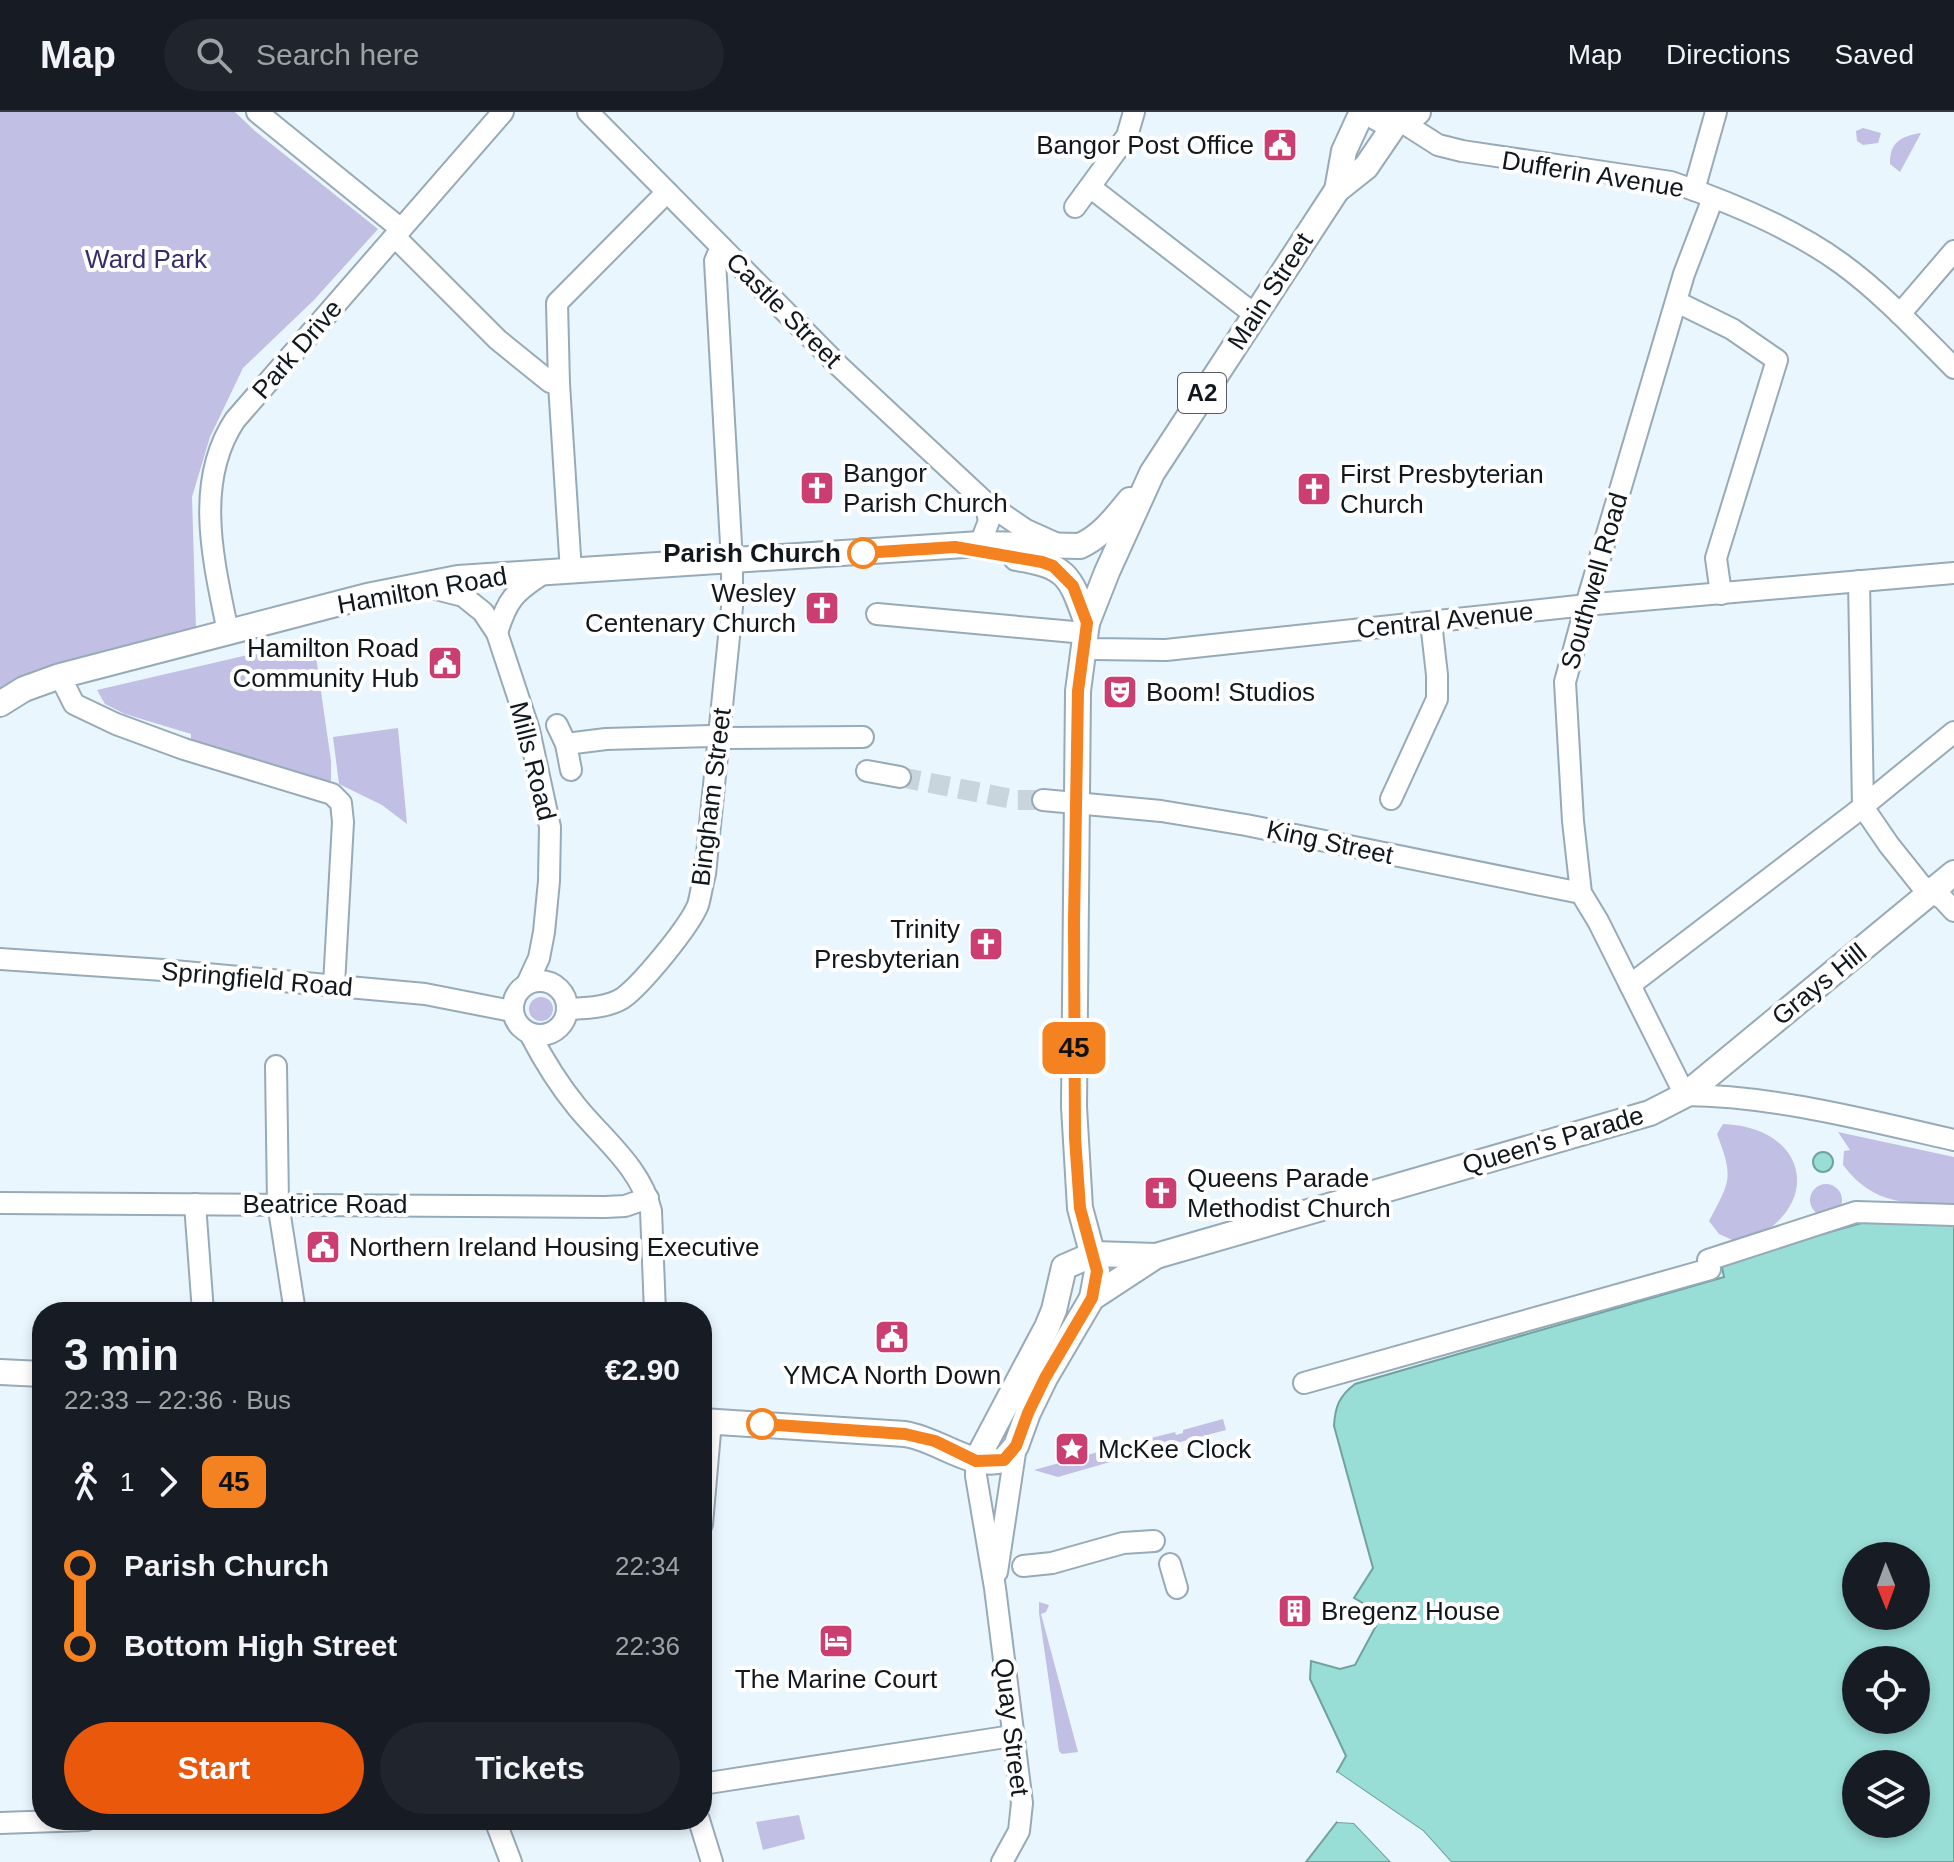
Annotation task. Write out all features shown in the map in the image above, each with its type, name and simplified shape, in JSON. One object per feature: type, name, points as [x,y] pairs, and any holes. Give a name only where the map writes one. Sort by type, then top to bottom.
[{"type":"main road","name":"Main Street","points":[[1337,190],[1344,151],[1362,112]]},
{"type":"main road","points":[[1369,112],[1378,120],[1409,117]]},
{"type":"main road","name":"Main Street","points":[[1070,547],[1095,539],[1105,530],[1152,473],[1337,190],[1366,167],[1409,117]]},
{"type":"main road","name":"Main Street","points":[[1092,1298],[1097,1271],[1080,1208],[1075,1153],[1078,691],[1085,632],[1107,572],[1152,473]]},
{"type":"main road","name":"Hamilton Road","points":[[0,704],[24,689],[60,676],[367,596],[473,576],[980,544],[1070,547]]},
{"type":"main road","name":"Hamilton Road","points":[[955,547],[1053,566],[1073,586],[1085,632]]},
{"type":"main road","name":"Grays Hill","points":[[1685,1095],[1954,873]]},
{"type":"main road","name":"Queen's Parade","points":[[1156,1256],[1650,1113],[1685,1095]]},
{"type":"main road","points":[[976,1461],[1047,1327],[1059,1294],[1062,1270],[1076,1260],[1094,1254],[1156,1256]]},
{"type":"main road","points":[[712,1420],[905,1434],[935,1441],[976,1461],[1004,1460],[1016,1446],[1039,1390],[1092,1298],[1156,1256]]},
{"type":"main road","points":[[0,1372],[32,1374]]},
{"type":"street","points":[[257,112],[398,233],[498,340],[550,382],[559,384]]},
{"type":"street","name":"Park Drive","points":[[228,632],[217,576],[209,506],[222,440],[235,420],[503,112]]},
{"type":"street","name":"Castle Street","points":[[588,112],[839,366],[985,502],[1038,537],[1070,547]]},
{"type":"street","points":[[1075,207],[1127,136],[1134,112]]},
{"type":"street","name":"Southwell Road","points":[[1685,1095],[1581,893],[1573,821],[1565,682],[1677,302],[1704,194],[1716,112]]},
{"type":"street","name":"Dufferin Avenue","points":[[1409,117],[1438,145],[1671,182],[1768,222],[1840,263],[1900,314],[1954,368]]},
{"type":"street","points":[[1090,187],[1254,314]]},
{"type":"street","points":[[571,572],[557,303],[667,192]]},
{"type":"street","name":"Bingham Street","points":[[568,1009],[605,1005],[622,998],[691,917],[705,874],[732,607],[715,261],[721,247]]},
{"type":"street","points":[[1900,314],[1954,251]]},
{"type":"street","points":[[1677,302],[1732,329],[1777,360],[1716,558],[1721,594]]},
{"type":"street","points":[[980,544],[989,521],[985,502]]},
{"type":"street","points":[[497,633],[504,608],[511,597],[544,573]]},
{"type":"street","name":"Central Avenue","points":[[877,614],[1085,632],[1093,649],[1166,650],[1586,605],[1954,573]]},
{"type":"street","points":[[1859,581],[1863,807],[1921,885],[1943,899],[1954,911]]},
{"type":"street","name":"Mills Road","points":[[424,586],[463,596],[483,612],[497,633],[529,730],[550,827],[544,932],[539,958],[527,984]]},
{"type":"street","points":[[1391,799],[1437,699],[1431,622]]},
{"type":"street","points":[[60,676],[74,704],[116,724],[167,743],[317,788],[332,794],[341,803],[343,822],[334,985]]},
{"type":"street","points":[[557,725],[566,744],[571,770]]},
{"type":"street","points":[[1630,985],[1863,807],[1954,732]]},
{"type":"street","points":[[566,744],[606,739],[863,737]]},
{"type":"street","points":[[867,771],[900,777]]},
{"type":"street","name":"King Street","points":[[1043,800],[1161,811],[1246,825],[1581,893]]},
{"type":"street","name":"Springfield Road","points":[[0,959],[334,985],[454,998],[512,1011]]},
{"type":"street","points":[[530,1034],[539,1036],[562,1025],[568,1009],[564,994],[552,984],[536,981],[527,984],[515,997],[512,1011],[574,1104],[626,1161],[648,1198],[655,1302]]},
{"type":"street","points":[[276,1066],[278,1203],[293,1302]]},
{"type":"street","points":[[1685,1095],[1746,1099],[1840,1114],[1954,1140]]},
{"type":"street","name":"Beatrice Road","points":[[0,1203],[605,1207],[625,1206],[648,1198]]},
{"type":"street","points":[[195,1204],[202,1302]]},
{"type":"street","points":[[1304,1383],[1710,1269],[1708,1260],[1856,1212],[1954,1215]]},
{"type":"street","points":[[996,1582],[1016,1446]]},
{"type":"street","points":[[976,1461],[983,1526],[996,1582]]},
{"type":"street","points":[[996,1582],[1023,1566],[1052,1563],[1123,1543],[1154,1541]]},
{"type":"street","points":[[1023,1566],[1031,1547]]},
{"type":"street","points":[[1170,1564],[1177,1588]]},
{"type":"street","name":"Quay Street","points":[[996,1582],[1022,1817],[1012,1847],[1002,1862]]},
{"type":"street","points":[[712,1782],[1012,1736]]},
{"type":"street","points":[[0,1823],[32,1822]]},
{"type":"street","points":[[504,1830],[511,1862]]},
{"type":"street","points":[[702,1830],[712,1862]]},
{"type":"green space","name":"Ward Park","points":[[0,112],[235,112],[378,229],[314,300],[243,368],[210,437],[192,497],[196,630],[0,690]]},
{"type":"green space","points":[[1863,128],[1881,133],[1878,143],[1863,145],[1857,141],[1856,131]]},
{"type":"green space","points":[[1921,133],[1900,172],[1890,164],[1894,145],[1903,138]]},
{"type":"green space","points":[[314,643],[331,761],[331,782],[191,739],[191,734],[125,714],[105,704],[97,690],[252,654],[283,656]]},
{"type":"green space","points":[[398,728],[407,824],[382,805],[339,784],[333,737]]},
{"type":"green space","points":[[541,997],[550,1000],[553,1009],[550,1018],[541,1021],[532,1018],[529,1009],[532,1000]]},
{"type":"green space","points":[[1723,1124],[1752,1129],[1774,1139],[1789,1155],[1796,1173],[1796,1192],[1786,1212],[1768,1229],[1741,1244],[1719,1234],[1709,1221],[1722,1197],[1727,1179],[1726,1161],[1717,1134]]},
{"type":"green space","points":[[1838,1132],[1954,1157],[1954,1206],[1893,1200],[1867,1189],[1843,1165],[1844,1151],[1850,1150]]},
{"type":"green space","points":[[1826,1184],[1837,1189],[1842,1200],[1837,1211],[1826,1216],[1815,1211],[1810,1200],[1815,1189]]},
{"type":"green space","points":[[1223,1419],[1226,1430],[1146,1451],[1143,1440],[1175,1432],[1176,1435],[1183,1433],[1183,1430]]},
{"type":"green space","points":[[1127,1444],[1131,1456],[1058,1477],[1034,1470]]},
{"type":"green space","points":[[1039,1602],[1049,1605],[1046,1612],[1041,1614],[1078,1752],[1062,1754],[1059,1751]]},
{"type":"green space","points":[[799,1815],[805,1839],[763,1850],[756,1822]]},
{"type":"shaded area","points":[[1823,1152],[1830,1155],[1833,1162],[1830,1169],[1823,1172],[1816,1169],[1813,1162],[1816,1155]]},
{"type":"shaded area","points":[[1865,1222],[1954,1223],[1954,1862],[1451,1862],[1423,1831],[1337,1772],[1346,1756],[1310,1679],[1311,1661],[1340,1669],[1355,1665],[1376,1626],[1377,1611],[1354,1598],[1373,1568],[1334,1426],[1339,1402],[1355,1384],[1724,1277],[1721,1263]]},
{"type":"shaded area","points":[[1337,1822],[1354,1823],[1391,1862],[1306,1862]]},
{"type":"pier","points":[[1337,1772],[1423,1831],[1451,1862],[1446,1862],[1420,1834],[1337,1777]]},
{"type":"pier","points":[[1337,1818],[1356,1820],[1395,1862],[1391,1862],[1354,1823],[1337,1822]]},
{"type":"tunnel","points":[[900,777],[1017,800],[1043,800]]},
{"type":"bus line","name":"45","points":[[762,1424],[916,1435],[976,1461],[1004,1460],[1016,1446],[1045,1378],[1092,1298],[1097,1271],[1080,1208],[1074,1107],[1078,691],[1087,623],[1073,586],[1053,566],[1042,562],[955,547],[863,553]]},
{"type":"place","name":"Bangor Post Office","points":[[1280,145]]},
{"type":"place","name":"Bangor Parish Church","points":[[817,488]]},
{"type":"place","name":"First Presbyterian Church","points":[[1314,489]]},
{"type":"place","name":"Parish Church","points":[[863,553]]},
{"type":"place","name":"Wesley Centenary Church","points":[[822,608]]},
{"type":"place","name":"Hamilton Road Community Hub","points":[[445,663]]},
{"type":"place","name":"Boom! Studios","points":[[1120,692]]},
{"type":"place","name":"Trinity Presbyterian","points":[[986,944]]},
{"type":"place","name":"Queens Parade Methodist Church","points":[[1161,1193]]},
{"type":"place","name":"Northern Ireland Housing Executive","points":[[323,1247]]},
{"type":"place","name":"YMCA North Down","points":[[892,1337]]},
{"type":"place","name":"McKee Clock","points":[[1072,1449]]},
{"type":"place","name":"Bregenz House","points":[[1295,1611]]},
{"type":"place","name":"The Marine Court","points":[[836,1641]]}]
